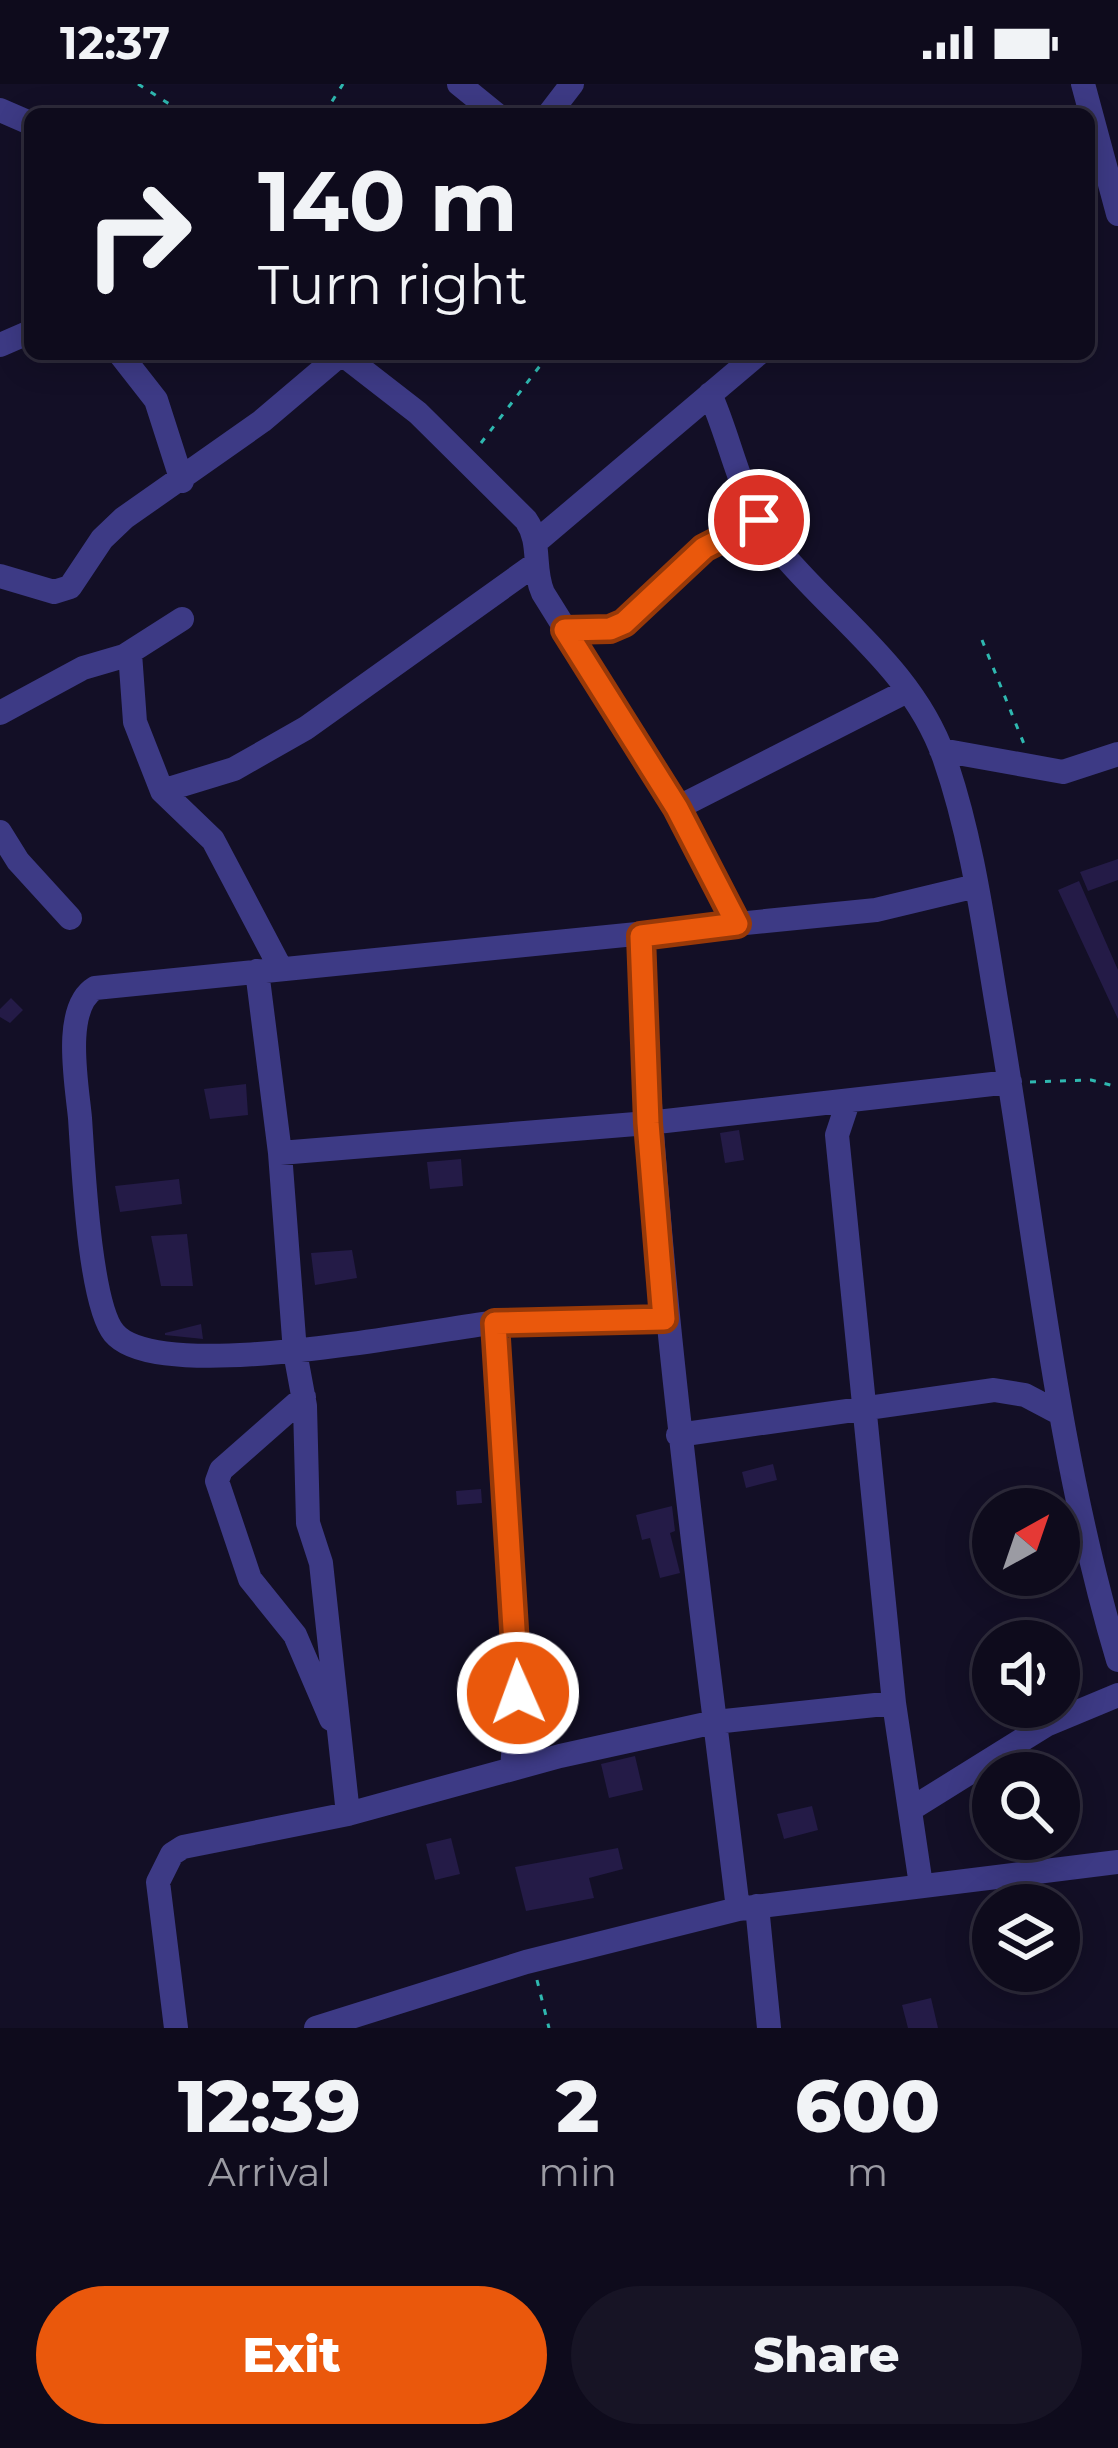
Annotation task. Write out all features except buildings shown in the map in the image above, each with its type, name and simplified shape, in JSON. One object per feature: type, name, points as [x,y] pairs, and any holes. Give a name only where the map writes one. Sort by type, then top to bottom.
[{"type":"street","points":[[459,84],[489,108]]},
{"type":"street","points":[[554,108],[572,84]]},
{"type":"street","points":[[1083,84],[1108,124],[1118,214]]},
{"type":"street","points":[[125,360],[156,400],[182,481]]},
{"type":"street","points":[[0,576],[54,592],[70,587],[102,538],[124,518],[182,481],[334,360]]},
{"type":"street","points":[[349,360],[467,460],[526,520],[543,593],[677,808],[737,924]]},
{"type":"street","points":[[162,791],[234,769],[306,728],[536,553],[751,360]]},
{"type":"street","points":[[710,394],[759,520],[775,546],[866,635],[941,749],[976,886],[1061,1414],[1089,1553],[1118,1660]]},
{"type":"street","points":[[565,630],[610,629],[624,623],[704,548],[759,520]]},
{"type":"street","points":[[0,713],[83,668],[130,653],[182,619]]},
{"type":"street","points":[[130,653],[135,722],[162,791],[203,824],[269,970],[295,1352],[304,1397],[308,1523],[321,1563],[347,1814]]},
{"type":"street","points":[[677,808],[907,692]]},
{"type":"street","points":[[941,749],[1063,772],[1118,754]]},
{"type":"street","points":[[0,832],[18,861],[70,918]]},
{"type":"street","points":[[664,1319],[495,1323],[295,1352],[178,1356],[114,1333],[97,1285],[83,1162],[76,1074],[77,1020],[85,995],[95,988],[641,936],[922,903],[976,886]]},
{"type":"street","points":[[641,936],[648,1123],[664,1319],[716,1721],[769,2028]]},
{"type":"street","points":[[280,1153],[648,1123],[1010,1082]]},
{"type":"street","points":[[848,1102],[837,1136],[894,1703],[921,1885]]},
{"type":"street","points":[[812,1105],[837,1136]]},
{"type":"street","points":[[495,1323],[519,1717],[512,1769]]},
{"type":"street","points":[[678,1435],[994,1390],[1025,1395],[1061,1414]]},
{"type":"street","points":[[304,1397],[221,1470],[217,1481],[250,1579],[295,1635],[306,1670],[338,1731]]},
{"type":"street","points":[[911,1809],[1046,1725],[1118,1695]]},
{"type":"street","points":[[176,2028],[158,1882],[172,1854],[183,1847],[347,1814],[560,1756],[716,1721],[894,1703]]},
{"type":"street","points":[[519,1717],[560,1756]]},
{"type":"street","points":[[316,2028],[532,1960],[747,1908],[1118,1862]]},
{"type":"path","points":[[138,84],[176,108]]},
{"type":"path","points":[[467,460],[544,360]]},
{"type":"path","points":[[982,640],[1009,698],[1032,769]]},
{"type":"path","points":[[1010,1082],[1091,1080],[1118,1087]]},
{"type":"path","points":[[532,1960],[549,2028]]},
{"type":"route","points":[[518,1693],[507,1458],[497,1404],[495,1323],[664,1319],[648,1123],[641,936],[737,924],[677,808],[565,630],[610,629],[624,623],[704,548],[759,520]]}]
